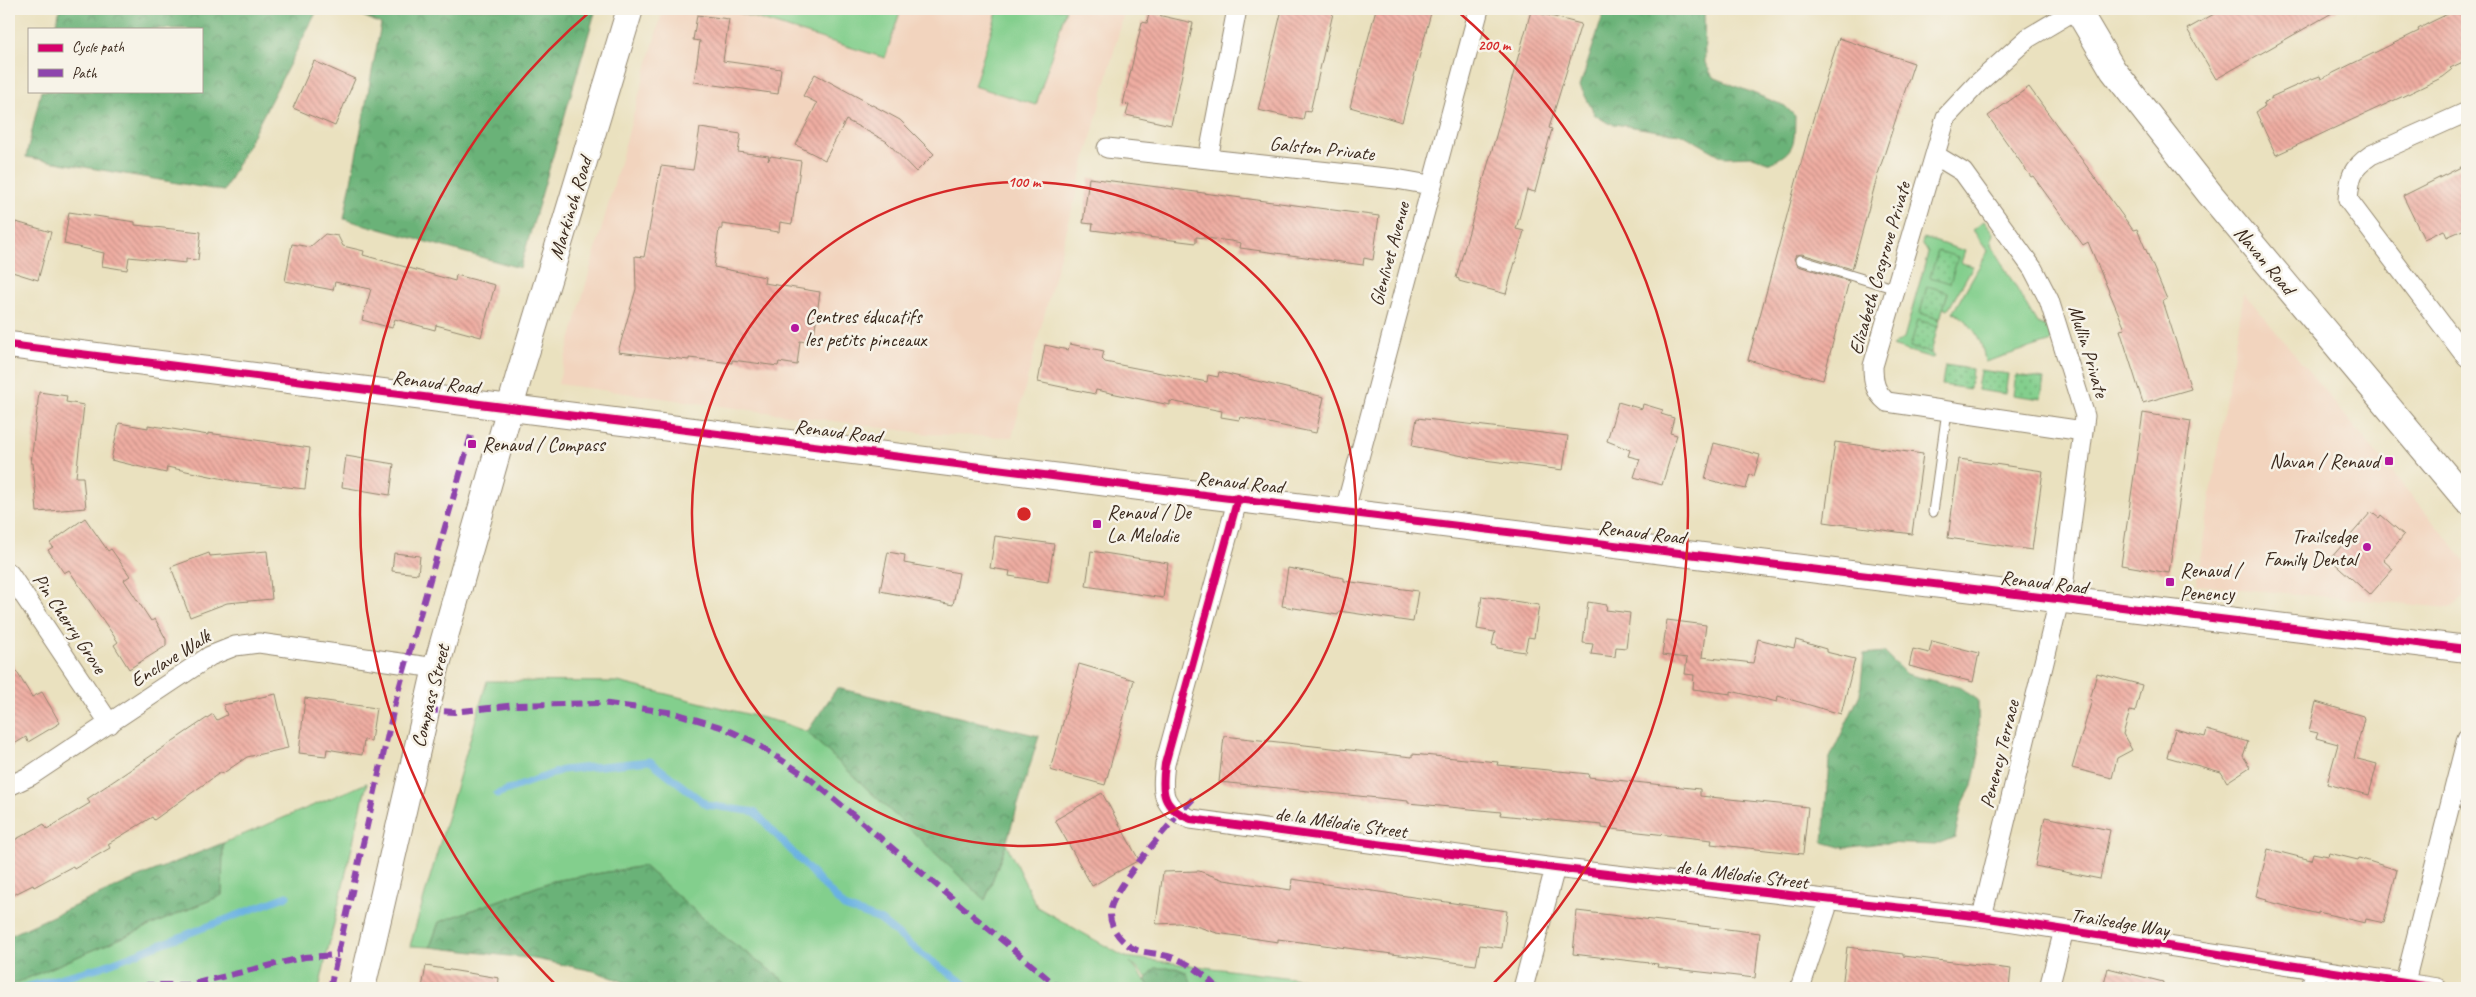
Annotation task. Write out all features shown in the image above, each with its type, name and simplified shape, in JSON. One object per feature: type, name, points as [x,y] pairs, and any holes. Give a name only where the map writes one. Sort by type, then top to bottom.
[{"type":"street","name":"Markinch Road","points":[[510,408],[630,9]]},
{"type":"street","points":[[1208,159],[1237,9]]},
{"type":"street","name":"Glenlivet Avenue","points":[[1345,510],[1430,185],[1479,9]]},
{"type":"street","name":"Elizabeth Cosgrove Private","points":[[2077,9],[2028,38],[1959,101],[1946,117],[1873,366],[1873,382],[1880,396],[1887,402],[2083,431]]},
{"type":"street","name":"Navan Road","points":[[2077,9],[2113,70],[2210,194],[2467,501]]},
{"type":"street","points":[[2467,112],[2371,156],[2357,165],[2350,179],[2348,200],[2467,358]]},
{"type":"street","name":"Galston Private","points":[[1107,148],[1396,179],[1430,185]]},
{"type":"street","name":"Mullin Private","points":[[1936,155],[1963,172],[2033,269],[2049,300],[2085,416],[2059,601]]},
{"type":"street","name":"Renaud Road","points":[[9,344],[2059,601],[2467,649]]},
{"type":"street","name":"Compass Street","points":[[362,988],[436,668],[510,408]]},
{"type":"street","name":"de la Mélodie Street","points":[[1238,498],[1165,764],[1162,787],[1167,804],[1178,814],[1191,819],[1555,868],[1829,901]]},
{"type":"street","name":"Pin Cherry Grove","points":[[9,573],[110,724]]},
{"type":"street","name":"Penency Terrace","points":[[1982,917],[2059,601]]},
{"type":"street","name":"Enclave Walk","points":[[9,786],[30,776],[210,656],[248,643],[436,668]]},
{"type":"street","points":[[2404,982],[2467,738]]},
{"type":"street","points":[[1523,988],[1555,868]]},
{"type":"street","points":[[1800,988],[1829,901]]},
{"type":"street","name":"Trailsedge Way","points":[[1829,901],[1982,917],[2437,988]]},
{"type":"street","points":[[2049,988],[2064,930]]},
{"type":"street","points":[[2311,988],[2316,969]]},
{"type":"lane","points":[[1800,260],[1896,289]]},
{"type":"lane","points":[[1933,512],[1946,411]]},
{"type":"shaded area","points":[[663,9],[1125,9],[1012,437],[929,434],[558,384]]},
{"type":"shaded area","points":[[2244,293],[2467,563],[2467,594],[2451,608],[2196,585]]},
{"type":"green space","points":[[60,9],[318,9],[224,191],[26,157],[41,92],[202,92],[202,28],[55,28]]},
{"type":"green space","points":[[347,9],[596,9],[520,268],[344,219],[381,24]]},
{"type":"green space","points":[[726,9],[901,9],[885,58]]},
{"type":"green space","points":[[998,9],[1066,9],[1036,105],[974,86]]},
{"type":"green space","points":[[1605,9],[1704,9],[1705,63],[1713,77],[1785,106],[1795,116],[1794,139],[1790,150],[1779,159],[1770,163],[1753,156],[1723,157],[1684,135],[1608,123],[1595,115],[1580,86]]},
{"type":"green space","points":[[1984,221],[1993,233],[1991,245],[2037,323],[2048,327],[2052,341],[1985,362],[1982,346],[1975,332],[1953,312],[1988,251],[1973,230]]},
{"type":"green space","points":[[1924,238],[1965,251],[1961,263],[1973,266],[1948,310],[1943,308],[1948,293],[1920,312],[1940,320],[1938,326],[1918,321],[1911,346],[1931,353],[1934,357],[1932,358],[1892,346],[1904,338],[1928,253],[1922,242]]},
{"type":"green space","points":[[1938,251],[1958,257],[1950,283],[1930,277]]},
{"type":"green space","points":[[1927,286],[1948,292],[1940,319],[1920,313]]},
{"type":"green space","points":[[1918,320],[1938,326],[1931,353],[1910,347]]},
{"type":"green space","points":[[1945,365],[1972,369],[1970,389],[1942,385]]},
{"type":"green space","points":[[1980,370],[2008,374],[2005,394],[1977,390]]},
{"type":"green space","points":[[2016,375],[2044,379],[2041,399],[2013,395]]},
{"type":"green space","points":[[1884,652],[1906,674],[1959,687],[1978,700],[1979,754],[1972,786],[1962,805],[1955,837],[1935,845],[1881,843],[1844,848],[1823,842],[1829,760],[1860,694],[1864,654]]},
{"type":"green space","points":[[487,681],[618,682],[783,723],[807,732],[985,900],[1006,844],[1037,907],[1125,957],[1372,988],[1158,988],[1130,962],[1151,988],[794,988],[722,935],[644,866],[553,881],[439,922],[430,947],[410,946]]},
{"type":"green space","points":[[837,688],[1039,736],[1006,844],[985,900],[807,732]]},
{"type":"green space","points":[[367,783],[319,988],[9,988],[9,986],[222,895],[223,843]]},
{"type":"green space","points":[[223,843],[222,895],[9,986],[9,936],[136,878]]},
{"type":"green space","points":[[644,866],[722,935],[794,988],[640,988],[594,971],[535,959],[430,947],[439,922],[553,881]]},
{"type":"green space","points":[[1155,968],[1176,968],[1186,972],[1194,988],[1151,988],[1145,980]]},
{"type":"building","points":[[1282,9],[1334,9],[1310,112],[1305,111],[1303,120],[1258,110]]},
{"type":"building","points":[[1376,9],[1432,9],[1402,122],[1350,107]]},
{"type":"building","points":[[2223,9],[2339,9],[2216,79],[2187,29]]},
{"type":"building","points":[[2458,9],[2467,9],[2467,60],[2450,68],[2452,70],[2443,77],[2276,155],[2256,112],[2264,107],[2263,104],[2272,99],[2271,97],[2320,76],[2321,79],[2419,31],[2418,29]]},
{"type":"building","points":[[1531,11],[1581,24],[1549,128],[1552,129],[1535,192],[1527,190],[1516,229],[1524,231],[1506,294],[1459,281],[1456,278]]},
{"type":"building","points":[[1149,13],[1193,23],[1171,125],[1126,115],[1129,105],[1123,104],[1142,22],[1147,23]]},
{"type":"building","points":[[697,15],[729,19],[723,61],[781,69],[778,94],[694,82],[700,41],[693,40]]},
{"type":"building","points":[[1839,38],[1914,63],[1878,174],[1852,269],[1802,254],[1796,255],[1794,259],[1798,266],[1849,281],[1823,380],[1748,360],[1813,119]]},
{"type":"building","points":[[314,61],[355,79],[335,126],[293,108]]},
{"type":"building","points":[[815,74],[900,120],[934,154],[916,172],[886,141],[846,120],[825,160],[796,145],[817,103],[803,96]]},
{"type":"building","points":[[2029,87],[2133,230],[2137,229],[2167,299],[2163,301],[2191,389],[2143,403],[2120,330],[2125,329],[2088,242],[2083,245],[2033,176],[2031,177],[1988,116]]},
{"type":"building","points":[[700,128],[741,134],[738,152],[769,156],[768,161],[771,156],[801,161],[792,224],[780,222],[779,232],[722,224],[722,229],[719,229],[714,267],[765,277],[764,283],[820,292],[813,343],[800,341],[797,365],[779,362],[778,366],[732,360],[732,363],[689,358],[689,360],[618,352],[636,289],[635,256],[644,257],[661,166],[693,170]]},
{"type":"building","points":[[2467,164],[2467,228],[2447,237],[2444,230],[2424,239],[2403,196]]},
{"type":"building","points":[[1089,178],[1379,216],[1373,260],[1364,258],[1363,265],[1240,248],[1241,243],[1231,241],[1196,237],[1196,243],[1092,230],[1093,224],[1083,223]]},
{"type":"building","points":[[69,212],[135,222],[135,225],[201,232],[198,260],[186,259],[186,263],[129,257],[127,270],[102,266],[104,253],[64,244]]},
{"type":"building","points":[[16,222],[51,232],[38,280],[9,271],[9,250]]},
{"type":"building","points":[[325,234],[338,236],[343,246],[364,251],[363,255],[455,281],[456,275],[495,285],[481,337],[436,325],[435,330],[395,319],[392,328],[362,320],[371,289],[335,282],[333,290],[285,281],[292,244],[310,247]]},
{"type":"building","points":[[1070,344],[1104,351],[1102,359],[1105,362],[1207,382],[1208,375],[1218,377],[1219,372],[1324,397],[1316,433],[1240,417],[1239,420],[1221,417],[1222,411],[1170,401],[1170,405],[1096,390],[1095,394],[1038,382],[1045,345],[1068,350]]},
{"type":"building","points":[[39,392],[67,396],[66,402],[84,405],[76,477],[83,477],[86,508],[37,512],[33,463],[31,463]]},
{"type":"building","points":[[1618,402],[1642,409],[1643,404],[1663,410],[1661,414],[1674,418],[1670,433],[1677,435],[1662,485],[1634,477],[1640,459],[1628,456],[1630,450],[1607,441]]},
{"type":"building","points":[[2143,413],[2191,421],[2169,573],[2121,565]]},
{"type":"building","points":[[1417,418],[1568,436],[1563,470],[1484,460],[1412,446]]},
{"type":"building","points":[[119,423],[148,428],[148,425],[310,448],[305,489],[234,481],[167,467],[166,473],[111,460]]},
{"type":"building","points":[[1835,442],[1923,454],[1912,534],[1824,522]]},
{"type":"building","points":[[1714,443],[1760,455],[1754,476],[1750,474],[1746,489],[1705,479]]},
{"type":"building","points":[[346,456],[394,464],[390,495],[342,487]]},
{"type":"building","points":[[1959,459],[2043,471],[2032,550],[1948,538]]},
{"type":"building","name":"Trailsedge Family Dental","points":[[2371,512],[2379,518],[2381,515],[2404,535],[2383,560],[2393,569],[2370,595],[2330,559]]},
{"type":"building","points":[[85,518],[108,551],[111,549],[130,576],[124,580],[151,621],[155,619],[166,639],[166,646],[129,669],[114,645],[118,642],[69,570],[64,573],[48,550],[53,547],[50,543]]},
{"type":"building","points":[[995,536],[1054,544],[1048,582],[1009,576],[1010,571],[990,568]]},
{"type":"building","points":[[267,551],[272,599],[227,603],[190,617],[171,567],[209,553],[210,556]]},
{"type":"building","points":[[1091,551],[1168,563],[1163,598],[1086,586]]},
{"type":"building","points":[[888,552],[905,555],[904,563],[959,573],[953,605],[880,591]]},
{"type":"building","points":[[394,553],[420,556],[418,574],[392,571]]},
{"type":"building","points":[[1288,568],[1344,578],[1344,581],[1418,591],[1413,622],[1339,611],[1338,615],[1282,606]]},
{"type":"building","points":[[1482,596],[1539,605],[1534,638],[1528,637],[1525,652],[1497,648],[1497,646],[1492,645],[1495,632],[1477,629]]},
{"type":"building","points":[[1588,602],[1607,605],[1606,610],[1630,613],[1626,648],[1616,647],[1615,657],[1591,654],[1593,644],[1583,643]]},
{"type":"building","points":[[1667,620],[1706,625],[1702,657],[1753,663],[1758,639],[1794,648],[1796,640],[1826,649],[1826,652],[1855,659],[1841,714],[1778,696],[1777,702],[1731,691],[1731,694],[1693,689],[1694,675],[1685,674],[1687,658],[1662,655]]},
{"type":"building","points":[[1932,641],[1979,653],[1973,682],[1909,666],[1913,649],[1929,653]]},
{"type":"building","points":[[9,659],[32,697],[42,692],[60,723],[28,742],[26,737],[9,747]]},
{"type":"building","points":[[1079,664],[1134,680],[1105,785],[1050,770]]},
{"type":"building","points":[[2097,673],[2142,685],[2135,712],[2130,711],[2123,734],[2132,750],[2117,758],[2112,778],[2072,768],[2092,700],[2090,700]]},
{"type":"building","points":[[276,694],[288,748],[247,757],[222,774],[221,772],[154,820],[152,817],[108,844],[110,848],[74,869],[73,866],[34,887],[33,885],[9,897],[9,843],[44,824],[47,829],[90,803],[87,799],[213,714],[217,720],[227,715],[223,705]]},
{"type":"building","points":[[305,698],[376,708],[371,741],[364,740],[362,755],[327,749],[326,756],[299,753]]},
{"type":"building","points":[[2316,702],[2363,716],[2364,719],[2354,758],[2377,764],[2369,795],[2327,784],[2338,744],[2316,738],[2318,733],[2309,731]]},
{"type":"building","points":[[2175,729],[2205,737],[2207,730],[2248,742],[2243,756],[2250,767],[2227,782],[2221,772],[2167,757]]},
{"type":"building","points":[[1224,736],[1412,757],[1412,754],[1498,762],[1497,765],[1589,774],[1588,777],[1700,789],[1700,796],[1808,807],[1803,854],[1711,844],[1712,840],[1602,828],[1602,825],[1500,815],[1501,812],[1219,782]]},
{"type":"building","points":[[1102,793],[1139,860],[1092,886],[1055,820]]},
{"type":"building","points":[[2045,817],[2110,830],[2100,879],[2035,866]]},
{"type":"building","points":[[2268,849],[2311,860],[2313,853],[2328,856],[2329,853],[2358,860],[2359,858],[2397,870],[2384,923],[2366,919],[2365,923],[2318,912],[2318,914],[2266,901],[2267,899],[2256,896]]},
{"type":"building","points":[[1199,871],[1224,880],[1291,890],[1292,879],[1507,911],[1502,948],[1480,945],[1476,965],[1278,939],[1278,942],[1217,933],[1179,923],[1156,924],[1163,872]]},
{"type":"building","points":[[1577,911],[1760,933],[1755,978],[1657,967],[1658,964],[1573,954]]},
{"type":"building","points":[[1847,947],[2011,969],[2009,988],[1842,988]]},
{"type":"building","points":[[426,966],[499,978],[498,988],[422,988]]},
{"type":"building","points":[[2108,968],[2163,982],[2162,988],[2103,988]]},
{"type":"waterway","points":[[497,794],[562,770],[650,761],[707,805],[755,812],[844,907],[880,920],[923,955],[971,988]]},
{"type":"waterway","points":[[22,988],[101,967],[287,896]]},
{"type":"marked path","points":[[330,988],[396,699],[472,432]]},
{"type":"marked path","points":[[426,710],[454,712],[515,705],[602,703],[675,713],[724,728],[754,742],[809,778],[1059,988]]},
{"type":"marked path","points":[[1193,799],[1133,870],[1114,901],[1110,918],[1114,930],[1132,948],[1171,957],[1186,963],[1199,971],[1217,988]]},
{"type":"marked path","points":[[142,988],[148,985],[188,985],[305,957],[338,955]]},
{"type":"cycle path","points":[[9,345],[1156,489],[2467,649]]},
{"type":"cycle path","points":[[1238,498],[1165,764],[1163,783],[1166,798],[1174,810],[1181,815],[1191,819],[1555,868],[1982,917],[2437,988]]},
{"type":"place","name":"Centres éducatifs les petits pinceaux","points":[[795,328]]},
{"type":"place","name":"Renaud / Compass","points":[[472,444]]},
{"type":"place","name":"Navan / Renaud","points":[[2389,461]]},
{"type":"place","name":"Renaud / De La Melodie","points":[[1097,524]]},
{"type":"place","name":"Trailsedge Family Dental","points":[[2367,547]]},
{"type":"place","name":"Renaud / Penency","points":[[2170,582]]}]
